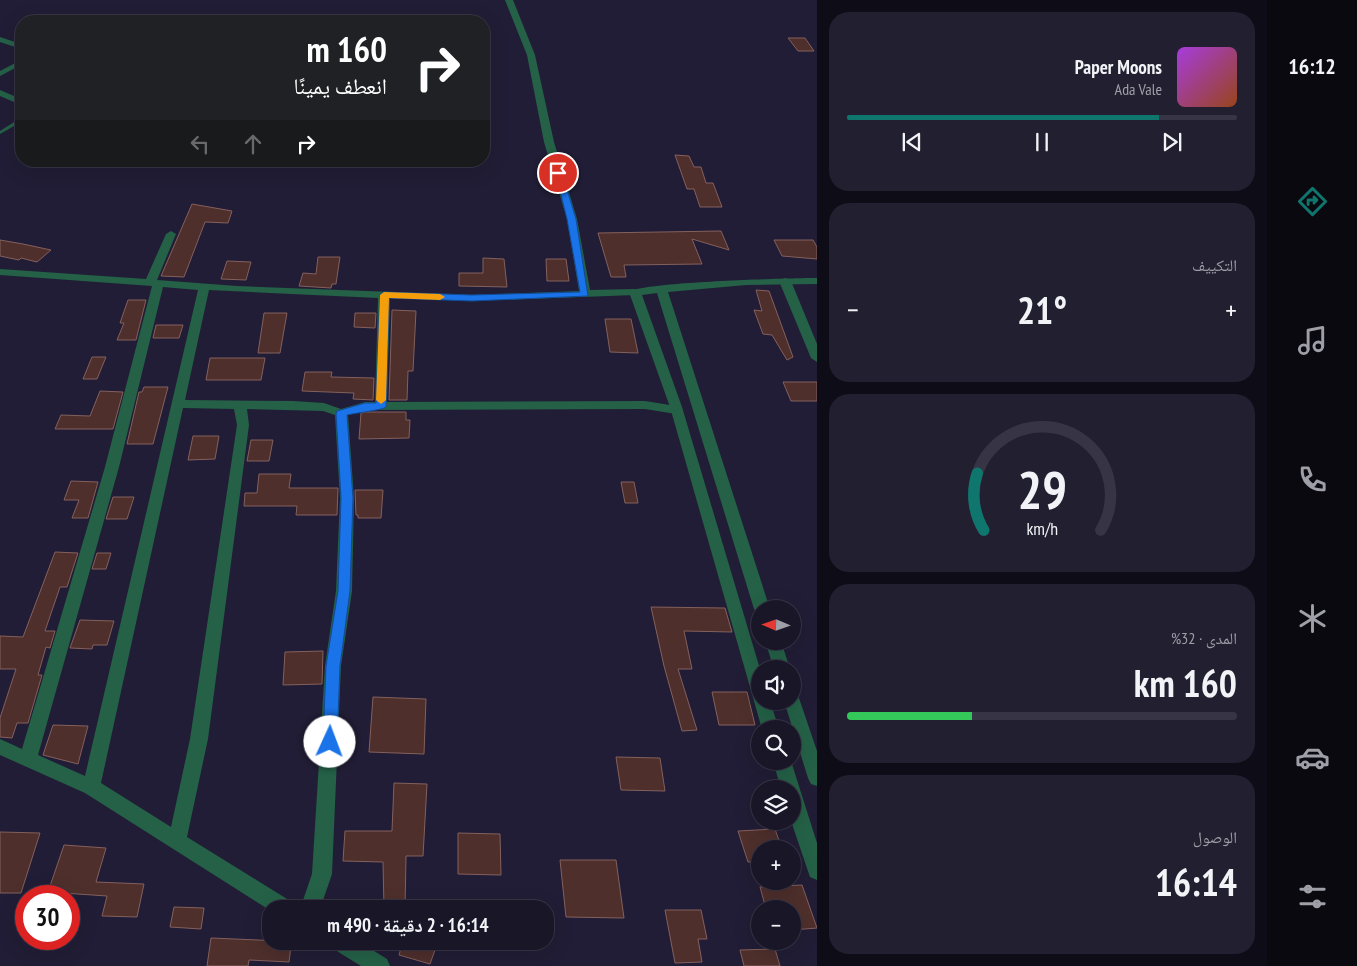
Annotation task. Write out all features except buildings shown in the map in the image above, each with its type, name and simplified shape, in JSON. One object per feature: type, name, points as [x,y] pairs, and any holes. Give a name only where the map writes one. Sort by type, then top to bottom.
[{"type":"street","points":[[509,0],[531,55],[549,142],[572,219],[585,294]]},
{"type":"street","points":[[0,39],[15,45]]},
{"type":"street","points":[[0,74],[15,65]]},
{"type":"street","points":[[0,93],[15,99]]},
{"type":"street","points":[[28,759],[112,467],[154,283],[172,234]]},
{"type":"street","points":[[0,272],[204,287],[472,298],[635,292],[746,282],[817,280]]},
{"type":"street","points":[[785,281],[817,358]]},
{"type":"street","points":[[92,787],[204,287]]},
{"type":"street","points":[[661,289],[697,410],[759,600]]},
{"type":"street","points":[[635,292],[676,410],[752,660]]},
{"type":"street","points":[[381,407],[384,295]]},
{"type":"street","points":[[178,404],[240,406],[269,404],[316,407],[341,414],[365,406],[645,405],[676,410],[697,410]]},
{"type":"street","points":[[178,842],[198,739],[243,425],[240,406]]},
{"type":"street","points":[[313,900],[322,874],[333,666],[344,591],[347,498],[341,414]]},
{"type":"street","points":[[795,710],[817,778]]},
{"type":"street","points":[[0,747],[92,787],[271,900]]},
{"type":"street","points":[[801,822],[817,871]]},
{"type":"street","points":[[354,950],[380,966]]},
{"type":"lane","points":[[0,133],[15,124]]},
{"type":"slow traffic","points":[[381,400],[384,295],[440,297]]},
{"type":"route","points":[[330,742],[333,666],[344,591],[347,498],[345,446],[341,414],[365,406],[381,407],[384,295],[472,298],[585,294],[572,219],[558,173]]}]
